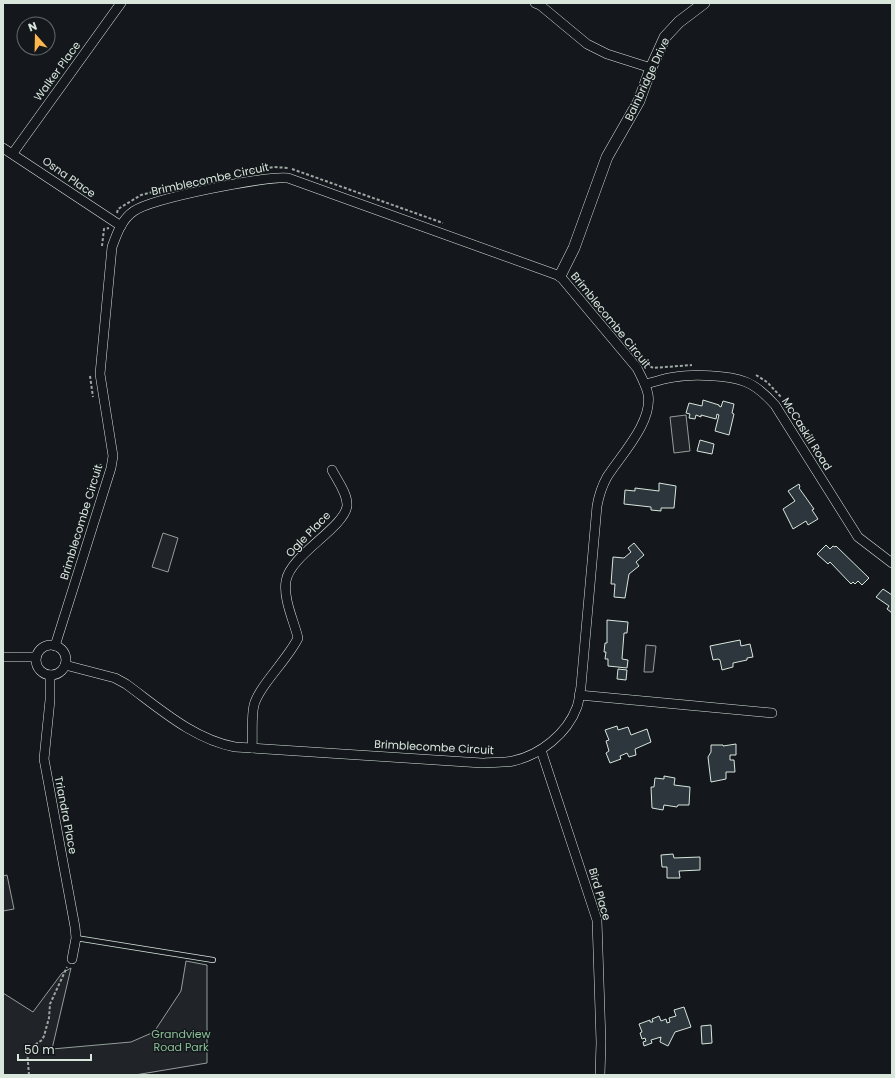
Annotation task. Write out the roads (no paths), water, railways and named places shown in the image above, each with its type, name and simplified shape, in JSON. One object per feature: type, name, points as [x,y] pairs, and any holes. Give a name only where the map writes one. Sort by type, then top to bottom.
[{"type":"street","name":"Walker Place","points":[[13,153],[121,3]]},
{"type":"street","points":[[535,3],[540,5],[587,44],[608,54],[651,68]]},
{"type":"street","name":"Bainbridge Drive","points":[[560,276],[574,248],[606,157],[639,101],[651,68],[665,38],[679,22],[704,3]]},
{"type":"street","name":"Osna Place","points":[[3,148],[13,153],[121,226]]},
{"type":"street","name":"Brimblecombe Circuit","points":[[55,646],[111,468],[113,456],[100,374],[112,247],[121,226],[130,214],[145,205],[277,177],[288,178],[560,276],[637,368],[645,384],[648,395],[647,408],[644,420],[637,434],[607,478],[600,491],[597,506],[577,707],[566,726],[541,750],[513,761],[482,763],[235,747],[209,741],[194,733],[126,684],[115,678],[65,665]]},
{"type":"street","name":"McCaskill Road","points":[[645,384],[675,377],[700,376],[730,378],[746,382],[763,392],[775,405],[858,537],[892,563]]},
{"type":"street","name":"Ogle Place","points":[[252,748],[254,704],[260,692],[292,650],[298,638],[286,592],[288,572],[344,514],[347,506],[344,494],[332,470]]},
{"type":"street","points":[[46,646],[55,646],[63,651],[65,665],[61,671],[50,675],[40,671],[37,667],[36,657],[38,652],[46,646]]},
{"type":"street","points":[[3,657],[36,657]]},
{"type":"street","name":"Triandra Place","points":[[50,675],[50,700],[44,759],[76,928],[76,938],[72,959]]},
{"type":"street","points":[[579,695],[772,712]]},
{"type":"street","name":"Bird Place","points":[[541,750],[597,920],[601,1042],[600,1075]]},
{"type":"lane","points":[[76,938],[213,960]]},
{"type":"park label","name":"Grandview Road Park","points":[[181,1040]]}]
